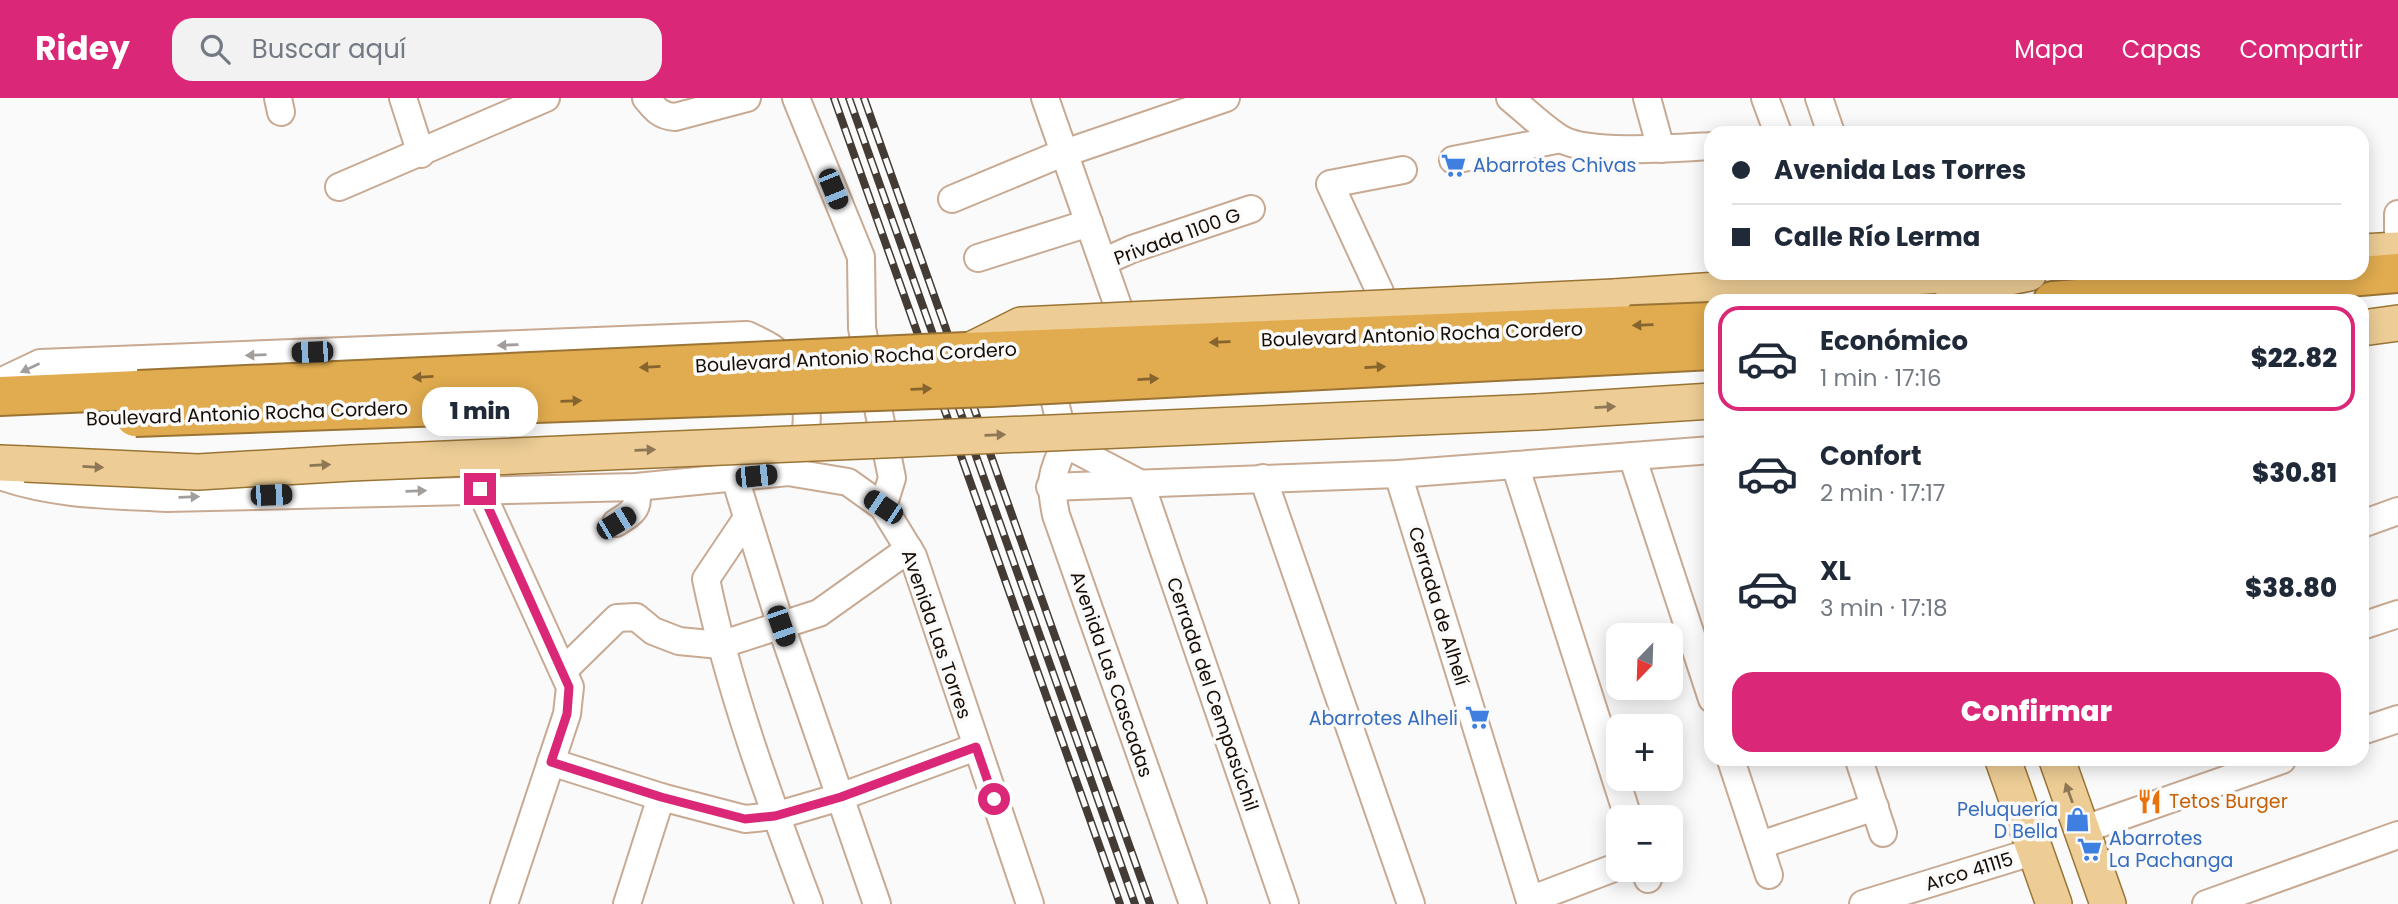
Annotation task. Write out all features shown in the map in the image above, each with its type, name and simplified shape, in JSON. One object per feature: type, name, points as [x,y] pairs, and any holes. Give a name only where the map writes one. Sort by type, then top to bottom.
[{"type":"highway","points":[[2369,275],[2398,273]]},
{"type":"highway","points":[[2139,294],[2312,280]]},
{"type":"highway","points":[[2378,325],[2398,299]]},
{"type":"highway","name":"Boulevard Antonio Rocha Cordero","points":[[0,421],[137,403],[1704,307]]},
{"type":"highway","name":"Boulevard Antonio Rocha Cordero","points":[[0,396],[137,403],[991,387],[1704,350]]},
{"type":"main road","points":[[2369,252],[2398,250]]},
{"type":"main road","name":"Boulevard Antonio Rocha Cordero","points":[[1739,294],[1752,288],[1883,284],[1915,280]]},
{"type":"main road","points":[[1959,294],[1973,286],[1999,280]]},
{"type":"main road","points":[[1752,288],[1782,294]]},
{"type":"main road","points":[[966,352],[1021,325],[1614,297],[1704,306]]},
{"type":"main road","points":[[1647,405],[1704,383]]},
{"type":"main road","points":[[8,468],[198,472],[1704,401]]},
{"type":"main road","points":[[2005,766],[2054,904]]},
{"type":"main road","points":[[2059,766],[2108,904]]},
{"type":"street","points":[[402,98],[421,154]]},
{"type":"street","points":[[340,187],[546,98]]},
{"type":"street","points":[[646,98],[656,111],[665,117],[674,117],[747,98]]},
{"type":"street","points":[[796,98],[861,257],[862,328],[892,478],[883,507]]},
{"type":"street","points":[[1045,98],[1118,306]]},
{"type":"street","points":[[952,199],[1064,153],[1226,98]]},
{"type":"street","points":[[1510,98],[1561,139],[1581,147],[1661,149],[1704,146]]},
{"type":"street","points":[[1647,98],[1661,149]]},
{"type":"street","points":[[1765,98],[1775,126]]},
{"type":"street","points":[[1819,98],[1829,126]]},
{"type":"street","points":[[1453,160],[1561,139]]},
{"type":"street","points":[[1380,292],[1330,184],[1402,170]]},
{"type":"street","name":"Privada 1100 G","points":[[1103,262],[1132,249],[1251,209]]},
{"type":"street","points":[[2398,214],[2398,232]]},
{"type":"street","points":[[978,258],[1089,222]]},
{"type":"street","name":"Boulevard Antonio Rocha Cordero","points":[[1065,444],[1046,363],[1046,352],[1052,331],[1073,315],[1118,306],[1638,282],[1704,305]]},
{"type":"street","points":[[0,383],[40,363],[747,335],[772,348],[792,368],[804,393],[807,421],[802,448],[788,472]]},
{"type":"street","points":[[1065,444],[1141,484]]},
{"type":"street","name":"Avenida Las Cascadas","points":[[1065,444],[1054,469],[1051,487],[1056,515],[1193,904]]},
{"type":"street","points":[[1051,487],[1398,474],[1704,451]]},
{"type":"street","points":[[1632,456],[1704,675]]},
{"type":"street","points":[[1516,465],[1624,805]]},
{"type":"street","name":"Avenida Las Torres","points":[[8,468],[29,486],[98,495],[166,498],[636,486],[788,472],[848,482],[883,507],[909,549],[1030,904]]},
{"type":"street","name":"Cerrada de Alhelí","points":[[1398,474],[1531,902],[1606,871]]},
{"type":"street","points":[[735,478],[781,626],[877,904]]},
{"type":"street","points":[[1263,478],[1411,904]]},
{"type":"street","name":"Cerrada del Cempasúchil","points":[[1141,484],[1285,904]]},
{"type":"street","points":[[616,523],[634,510],[638,502],[636,486]]},
{"type":"street","points":[[480,489],[569,687],[567,714],[504,904]]},
{"type":"street","points":[[2369,521],[2398,511]]},
{"type":"street","points":[[747,518],[706,579],[720,645],[775,816],[808,904]]},
{"type":"street","points":[[562,671],[617,618],[636,617],[653,631],[680,641],[720,645],[819,613],[909,549]]},
{"type":"street","points":[[2369,624],[2398,614]]},
{"type":"street","points":[[2369,729],[2398,719]]},
{"type":"street","points":[[551,762],[661,797],[745,819],[775,816],[841,797],[976,747]]},
{"type":"street","points":[[1733,766],[1769,874]]},
{"type":"street","points":[[1861,766],[1883,833]]},
{"type":"street","points":[[2082,830],[2265,766]]},
{"type":"street","points":[[627,904],[661,797]]},
{"type":"street","points":[[1760,845],[1875,807]]},
{"type":"street","points":[[2206,904],[2398,835]]},
{"type":"street","name":"Arco 41115","points":[[1863,904],[2035,851]]},
{"type":"railway","points":[[834,98],[1120,904]]},
{"type":"railway","points":[[849,98],[1135,904]]},
{"type":"railway","points":[[864,98],[1150,904]]},
{"type":"place","name":"Abarrotes Chivas","points":[[1453,165]]},
{"type":"place","name":"Abarrotes Alheli","points":[[1478,718]]},
{"type":"place","name":"Tetos Burger","points":[[2149,801]]},
{"type":"place","name":"Peluquería D Bella","points":[[2078,820]]},
{"type":"place","name":"Abarrotes La Pachanga","points":[[2089,849]]},
{"type":"route","points":[[480,489],[569,687],[567,714],[551,762],[661,797],[745,819],[775,816],[841,797],[976,747],[994,799]]}]
